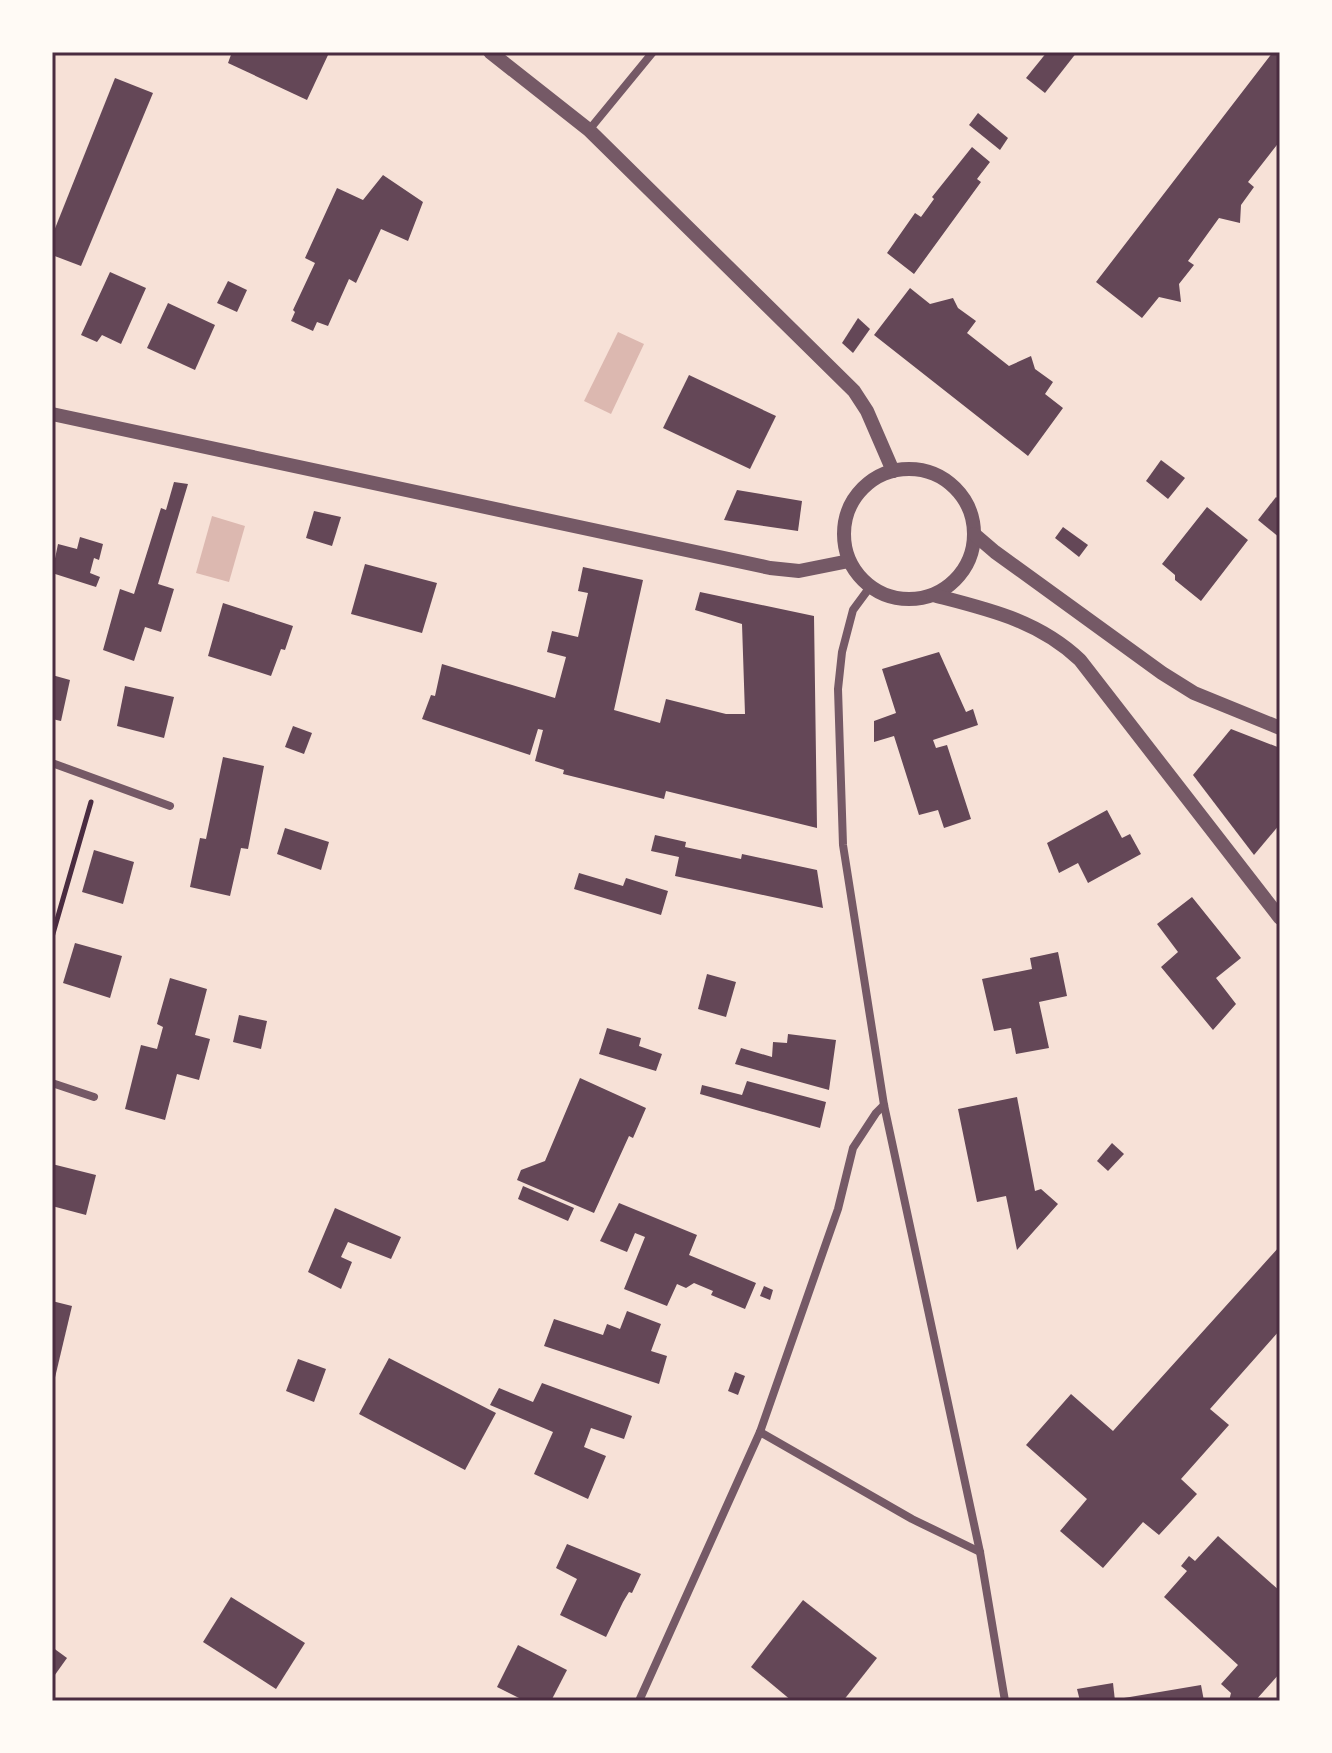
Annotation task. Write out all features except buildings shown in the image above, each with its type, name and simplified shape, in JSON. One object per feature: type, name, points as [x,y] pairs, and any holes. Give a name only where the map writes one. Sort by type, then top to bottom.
[{"type":"street","points":[[490,52],[589,130],[854,391],[867,411],[893,471]]},
{"type":"street","points":[[589,130],[653,52]]},
{"type":"street","points":[[52,414],[770,568],[799,571],[849,561]]},
{"type":"street","points":[[909,469],[926,471],[955,488],[968,509],[974,534],[972,549],[958,577],[947,588],[917,599],[901,599],[884,595],[870,587],[849,561],[844,533],[850,506],[867,484],[893,471],[909,469]]},
{"type":"street","points":[[974,534],[1162,673],[1194,693],[1280,728]]},
{"type":"street","points":[[870,587],[853,610],[842,652],[839,705],[843,845],[884,1105],[980,1552],[1005,1701]]},
{"type":"street","points":[[933,595],[1011,616],[1066,647],[1080,660],[1280,918]]},
{"type":"street","points":[[52,763],[170,806]]},
{"type":"street","points":[[52,1083],[94,1097]]},
{"type":"street","points":[[639,1701],[760,1432],[838,1209],[853,1148],[884,1105]]},
{"type":"street","points":[[760,1432],[912,1519],[980,1552]]},
{"type":"path","points":[[52,937],[98,778]]},
{"type":"shaded area","points":[[618,332],[644,344],[611,414],[584,401]]},
{"type":"shaded area","points":[[212,516],[245,526],[229,582],[196,573]]}]
